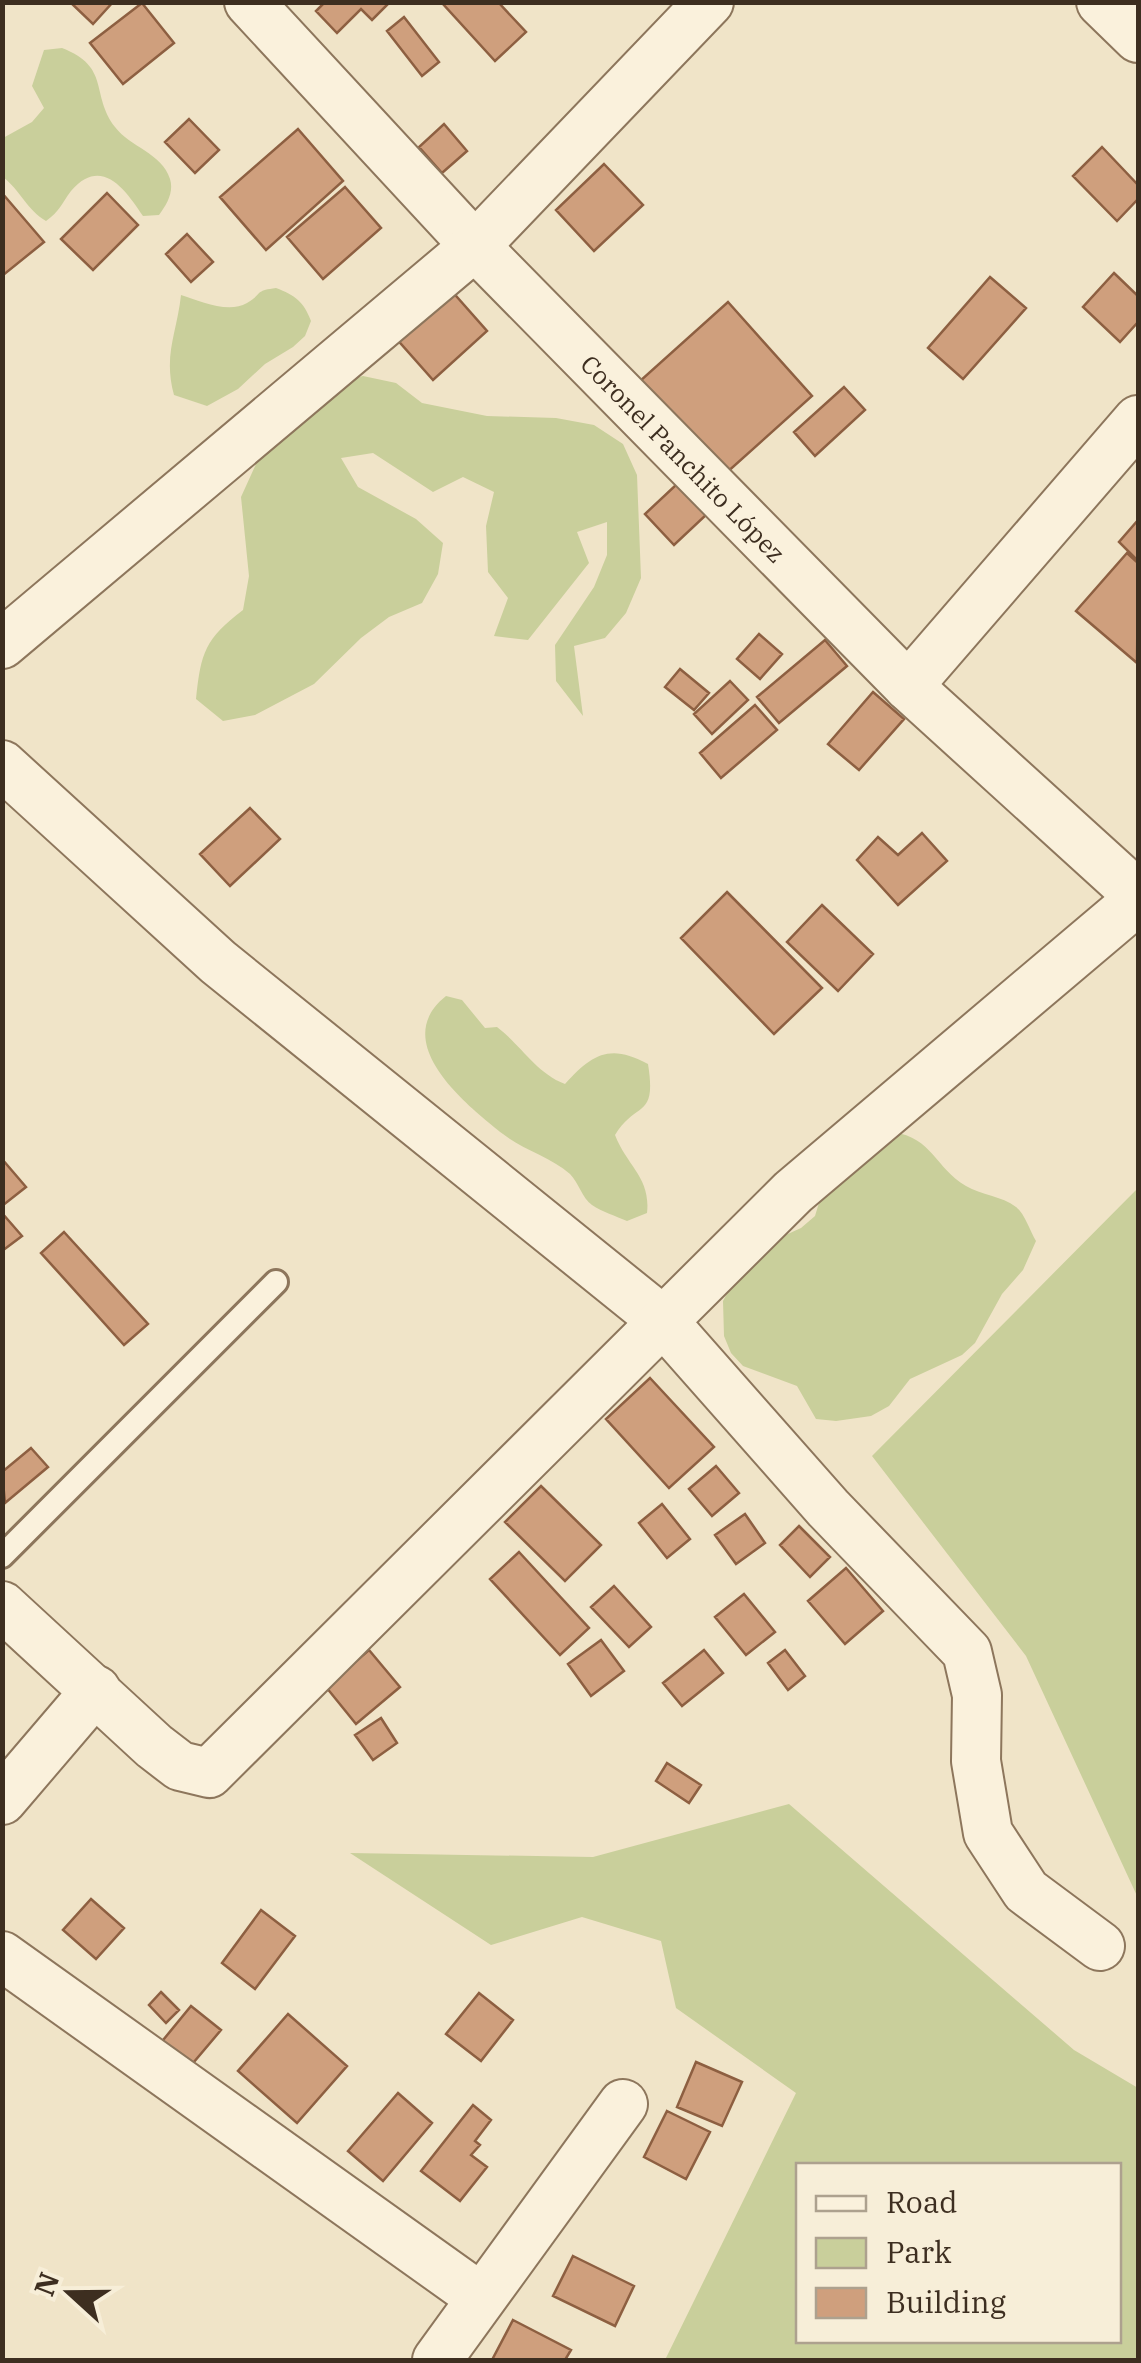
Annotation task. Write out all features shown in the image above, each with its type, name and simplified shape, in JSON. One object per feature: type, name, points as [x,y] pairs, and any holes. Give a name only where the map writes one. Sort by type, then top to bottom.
[{"type":"street","name":"Coronel Panchito López","points":[[248,2],[475,246],[908,686],[1138,898]]},
{"type":"street","points":[[2,644],[475,246],[709,2]]},
{"type":"street","points":[[1102,2],[1138,38]]},
{"type":"street","points":[[908,686],[1138,420]]},
{"type":"street","points":[[2,765],[218,962],[662,1320],[828,1508],[968,1652],[977,1695],[976,1761],[988,1833],[1026,1891],[1100,1946]]},
{"type":"street","points":[[2,1606],[154,1746],[180,1766],[209,1773],[793,1192],[1138,898]]},
{"type":"street","points":[[2,1800],[96,1690]]},
{"type":"street","points":[[2,1956],[480,2297]]},
{"type":"street","points":[[437,2360],[623,2104]]},
{"type":"lane","points":[[2,1556],[276,1282]]},
{"type":"green space","points":[[62,48],[77,55],[94,73],[115,127],[166,170],[170,193],[159,215],[143,216],[121,188],[103,176],[93,176],[71,191],[46,221],[3,177],[3,138],[32,122],[44,108],[32,86],[44,50]]},
{"type":"green space","points":[[276,288],[302,304],[311,321],[305,336],[238,389],[207,406],[174,395],[170,356],[181,295],[231,307]]},
{"type":"green space","points":[[363,376],[396,383],[422,403],[487,416],[556,418],[594,425],[623,444],[637,475],[641,578],[626,613],[605,638],[574,646],[583,716],[556,681],[555,645],[594,587],[607,555],[607,522],[577,532],[589,563],[528,640],[494,636],[508,598],[488,572],[486,526],[494,492],[463,477],[433,492],[373,453],[341,458],[358,487],[416,519],[443,543],[438,574],[422,603],[389,617],[361,638],[314,684],[255,715],[223,721],[196,699],[207,648],[243,610],[249,576],[241,497],[256,464],[302,406],[329,385]]},
{"type":"green space","points":[[446,996],[462,1000],[485,1028],[497,1027],[545,1073],[565,1084],[584,1065],[602,1055],[623,1054],[648,1064],[647,1102],[615,1135],[642,1181],[647,1213],[627,1221],[592,1205],[570,1174],[503,1134],[453,1090],[429,1052],[425,1033],[430,1014]]},
{"type":"green space","points":[[893,1132],[917,1140],[966,1186],[1016,1207],[1036,1241],[1023,1270],[1002,1294],[975,1343],[962,1355],[910,1379],[889,1406],[871,1416],[836,1421],[816,1419],[797,1386],[743,1366],[731,1353],[724,1336],[723,1301],[768,1243],[801,1228],[815,1216],[825,1183]]},
{"type":"green space","points":[[1138,1188],[1138,1898],[1026,1656],[872,1456]]},
{"type":"green space","points":[[789,1804],[1074,2050],[1138,2088],[1138,2360],[665,2360],[796,2093],[676,2008],[661,1941],[582,1917],[491,1945],[350,1853],[593,1857]]},
{"type":"building","points":[[70,2],[113,2],[93,24]]},
{"type":"building","points":[[325,2],[390,2],[372,20],[361,9],[337,33],[316,11]]},
{"type":"building","points":[[445,2],[498,2],[526,32],[495,61]]},
{"type":"building","points":[[142,3],[174,43],[123,84],[90,43]]},
{"type":"building","points":[[404,17],[439,62],[422,76],[387,31]]},
{"type":"building","points":[[189,119],[219,150],[195,173],[165,142]]},
{"type":"building","points":[[444,124],[467,151],[442,173],[419,147]]},
{"type":"building","points":[[298,129],[343,181],[266,250],[220,197]]},
{"type":"building","points":[[1102,147],[1138,185],[1138,199],[1117,221],[1073,176]]},
{"type":"building","points":[[604,164],[643,205],[594,251],[556,210]]},
{"type":"building","points":[[345,187],[381,228],[323,279],[287,237]]},
{"type":"building","points":[[2,193],[44,242],[2,276]]},
{"type":"building","points":[[107,193],[138,225],[93,270],[61,239]]},
{"type":"building","points":[[187,234],[213,262],[191,282],[166,254]]},
{"type":"building","points":[[1114,273],[1138,296],[1138,322],[1120,342],[1083,307]]},
{"type":"building","points":[[990,277],[1026,308],[963,379],[928,348]]},
{"type":"building","points":[[442,280],[487,331],[433,380],[387,328]]},
{"type":"building","points":[[728,302],[812,396],[724,475],[640,381]]},
{"type":"building","points":[[844,387],[865,410],[815,456],[794,432]]},
{"type":"building","points":[[677,484],[706,515],[674,545],[645,514]]},
{"type":"building","points":[[1138,520],[1138,561],[1119,542]]},
{"type":"building","points":[[1127,553],[1138,563],[1137,663],[1076,611]]},
{"type":"building","points":[[759,634],[782,654],[760,679],[737,659]]},
{"type":"building","points":[[825,640],[847,666],[779,723],[757,697]]},
{"type":"building","points":[[680,669],[709,693],[694,710],[665,687]]},
{"type":"building","points":[[730,681],[748,700],[712,734],[694,714]]},
{"type":"building","points":[[873,692],[904,719],[859,770],[828,744]]},
{"type":"building","points":[[755,705],[777,730],[721,778],[700,753]]},
{"type":"building","points":[[250,808],[280,839],[230,886],[200,854]]},
{"type":"building","points":[[922,833],[947,861],[898,905],[857,860],[878,837],[898,855]]},
{"type":"building","points":[[727,892],[822,988],[774,1034],[681,938]]},
{"type":"building","points":[[822,905],[873,954],[838,991],[787,942]]},
{"type":"building","points":[[2,1159],[26,1187],[2,1206]]},
{"type":"building","points":[[2,1213],[22,1236],[2,1251]]},
{"type":"building","points":[[64,1232],[148,1324],[124,1345],[41,1253]]},
{"type":"building","points":[[650,1378],[714,1447],[669,1488],[606,1419]]},
{"type":"building","points":[[31,1448],[48,1467],[5,1503],[2,1472]]},
{"type":"building","points":[[716,1466],[739,1493],[712,1516],[689,1489]]},
{"type":"building","points":[[541,1486],[601,1545],[565,1581],[505,1522]]},
{"type":"building","points":[[662,1504],[690,1539],[667,1558],[639,1523]]},
{"type":"building","points":[[745,1514],[765,1543],[736,1564],[715,1535]]},
{"type":"building","points":[[799,1526],[830,1557],[810,1577],[780,1545]]},
{"type":"building","points":[[519,1552],[589,1628],[560,1655],[490,1579]]},
{"type":"building","points":[[846,1568],[883,1611],[845,1644],[808,1601]]},
{"type":"building","points":[[614,1586],[651,1627],[629,1647],[591,1607]]},
{"type":"building","points":[[744,1594],[775,1632],[746,1655],[715,1617]]},
{"type":"building","points":[[601,1640],[624,1671],[591,1696],[568,1664]]},
{"type":"building","points":[[369,1650],[400,1687],[356,1724],[326,1687]]},
{"type":"building","points":[[704,1650],[723,1673],[682,1706],[663,1683]]},
{"type":"building","points":[[785,1650],[805,1676],[788,1690],[768,1663]]},
{"type":"building","points":[[381,1718],[397,1743],[373,1760],[355,1735]]},
{"type":"building","points":[[667,1763],[701,1785],[689,1803],[656,1781]]},
{"type":"building","points":[[91,1899],[124,1928],[96,1959],[63,1930]]},
{"type":"building","points":[[261,1910],[295,1936],[255,1989],[222,1963]]},
{"type":"building","points":[[161,1992],[179,2010],[166,2023],[149,2005]]},
{"type":"building","points":[[479,1993],[513,2020],[481,2061],[446,2034]]},
{"type":"building","points":[[191,2006],[221,2030],[188,2069],[159,2045]]},
{"type":"building","points":[[288,2014],[347,2066],[297,2123],[238,2071]]},
{"type":"building","points":[[696,2062],[742,2082],[722,2126],[677,2107]]},
{"type":"building","points":[[398,2093],[432,2123],[383,2181],[348,2151]]},
{"type":"building","points":[[473,2105],[491,2120],[475,2141],[480,2145],[471,2155],[487,2167],[460,2201],[421,2171]]},
{"type":"building","points":[[667,2111],[710,2132],[686,2179],[644,2157]]},
{"type":"building","points":[[573,2256],[634,2286],[615,2326],[553,2296]]},
{"type":"building","points":[[513,2320],[571,2350],[565,2360],[492,2360]]}]
